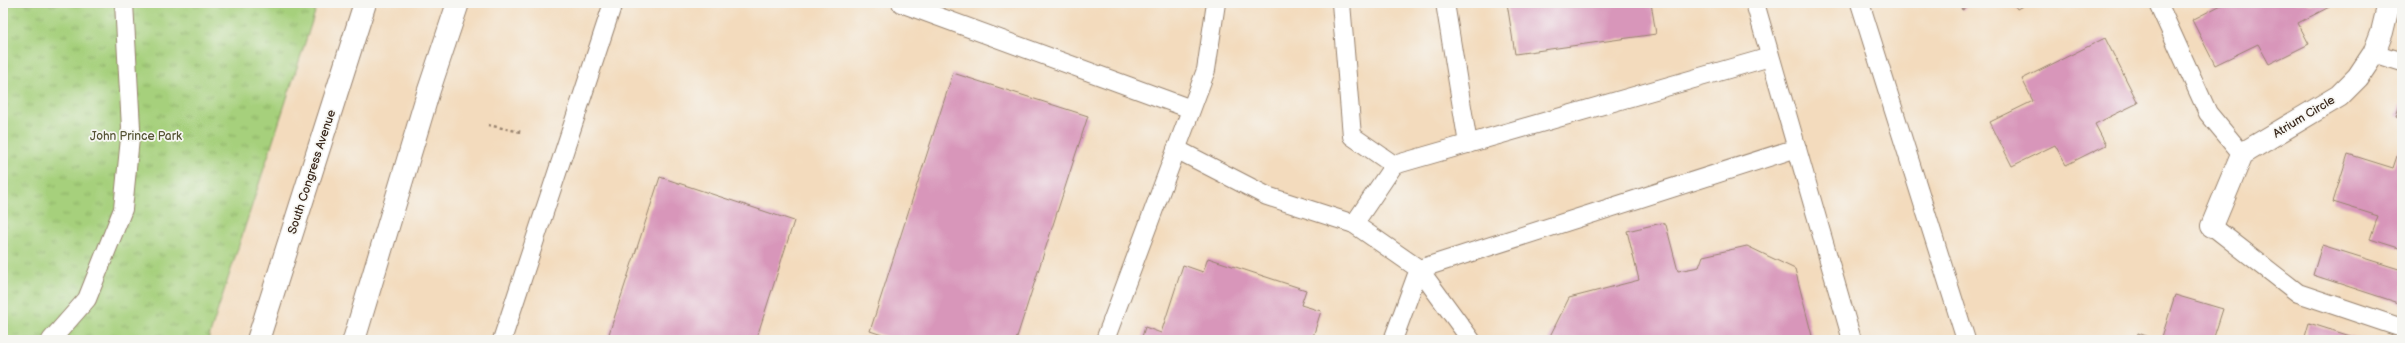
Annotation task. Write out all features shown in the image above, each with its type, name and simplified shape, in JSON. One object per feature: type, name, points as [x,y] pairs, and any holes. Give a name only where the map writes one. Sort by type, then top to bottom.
[{"type":"main road","name":"South Congress Avenue","points":[[258,340],[365,3]]},
{"type":"main road","points":[[354,340],[429,90],[458,3]]},
{"type":"main road","name":"Atrium Circle","points":[[2242,154],[2339,96],[2358,77],[2374,53],[2382,32],[2389,3]]},
{"type":"main road","points":[[2212,226],[2242,154]]},
{"type":"lane","points":[[51,340],[87,299],[123,209],[131,128],[124,3]]},
{"type":"lane","points":[[502,340],[613,3]]},
{"type":"lane","points":[[901,3],[1192,108]]},
{"type":"lane","points":[[1105,340],[1206,70],[1216,3]]},
{"type":"lane","points":[[1341,3],[1352,136],[1394,166]]},
{"type":"lane","points":[[1445,3],[1468,144]]},
{"type":"lane","points":[[1755,3],[1852,340]]},
{"type":"lane","points":[[1860,3],[1966,340]]},
{"type":"lane","points":[[2158,3],[2208,113],[2242,154]]},
{"type":"lane","points":[[2374,53],[2402,62]]},
{"type":"lane","points":[[1354,224],[1394,166],[1770,57]]},
{"type":"lane","points":[[1418,269],[1797,148]]},
{"type":"lane","points":[[1176,149],[1267,196],[1354,224],[1418,269],[1471,340]]},
{"type":"lane","points":[[2212,226],[2298,293],[2402,328]]},
{"type":"lane","points":[[1393,340],[1418,269]]},
{"type":"path","points":[[488,125],[521,132]]},
{"type":"green space","name":"John Prince Park","points":[[3,3],[318,3],[208,340],[3,340]]},
{"type":"building","points":[[1507,3],[1651,3],[1656,34],[1515,54]]},
{"type":"building","points":[[1959,3],[1976,3],[1962,10]]},
{"type":"building","points":[[2013,3],[2028,3],[2017,9]]},
{"type":"building","points":[[2225,3],[2337,3],[2298,23],[2309,44],[2269,64],[2258,44],[2215,65],[2192,20]]},
{"type":"building","points":[[2105,38],[2138,103],[2095,124],[2106,145],[2066,165],[2055,145],[2012,166],[1990,122],[2033,101],[2022,79]]},
{"type":"building","points":[[953,73],[1088,116],[1016,340],[897,340],[870,331]]},
{"type":"building","points":[[2402,99],[2402,118],[2396,116]]},
{"type":"building","points":[[2400,147],[2402,147],[2402,249],[2370,239],[2378,216],[2333,202],[2348,154],[2393,168]]},
{"type":"building","points":[[660,177],[794,221],[756,340],[607,340]]},
{"type":"building","points":[[1662,223],[1666,225],[1678,271],[1699,267],[1703,256],[1747,246],[1795,269],[1813,340],[1548,340],[1569,298],[1639,280],[1627,231]]},
{"type":"building","points":[[2322,245],[2402,270],[2402,304],[2313,275]]},
{"type":"building","points":[[1208,258],[1306,290],[1301,305],[1321,311],[1312,340],[1141,340],[1145,327],[1161,333],[1183,265],[1203,272]]},
{"type":"building","points":[[2175,295],[2223,309],[2213,340],[2161,340]]},
{"type":"building","points":[[2309,323],[2363,340],[2304,340]]},
{"type":"building","points":[[2138,333],[2158,340],[2136,340]]}]
